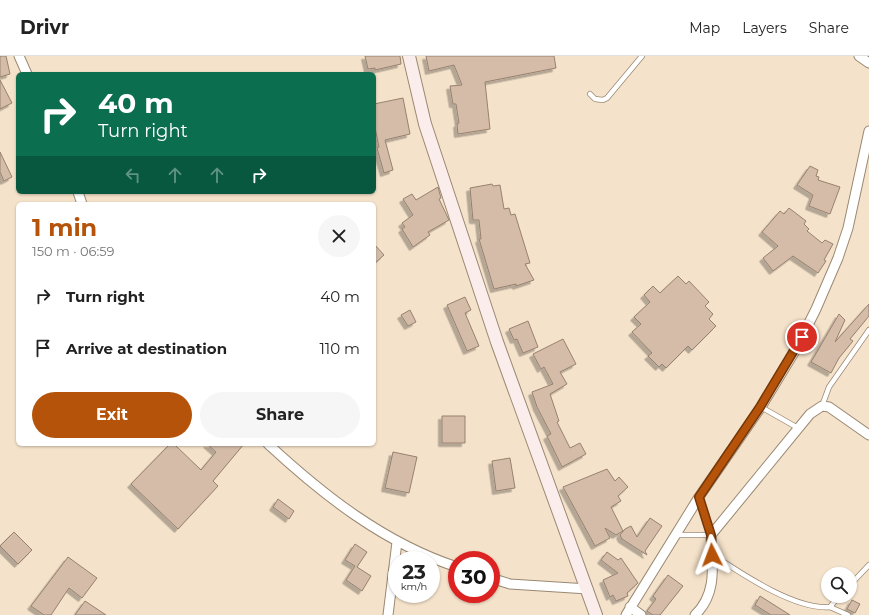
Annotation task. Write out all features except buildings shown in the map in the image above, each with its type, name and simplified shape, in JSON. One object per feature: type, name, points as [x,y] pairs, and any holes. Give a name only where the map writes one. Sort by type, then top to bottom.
[{"type":"street","points":[[19,56],[26,72]]},
{"type":"street","points":[[409,56],[425,124],[494,335],[588,589],[596,615]]},
{"type":"street","points":[[859,56],[869,63]]},
{"type":"street","points":[[641,615],[628,611],[699,497],[760,407],[795,351],[816,309],[838,258],[848,228],[869,131]]},
{"type":"street","points":[[695,615],[702,608],[709,594],[713,578],[711,535],[810,414],[822,406],[829,407],[869,434]]},
{"type":"street","points":[[270,446],[305,479],[338,504],[397,542],[418,553],[448,564]]},
{"type":"street","points":[[388,615],[397,542]]},
{"type":"street","points":[[500,581],[510,584],[588,589]]},
{"type":"lane","points":[[590,94],[594,99],[603,100],[607,98],[642,56]]},
{"type":"lane","points":[[822,406],[829,387],[869,330]]},
{"type":"lane","points":[[760,407],[798,428]]},
{"type":"lane","points":[[675,535],[711,535],[699,497]]},
{"type":"lane","points":[[712,555],[760,585],[818,608],[830,607],[848,615]]},
{"type":"lane","points":[[857,578],[869,565]]},
{"type":"lane","points":[[830,607],[833,603]]},
{"type":"route","points":[[712,555],[711,535],[699,497],[760,407],[795,351],[802,337]]}]
